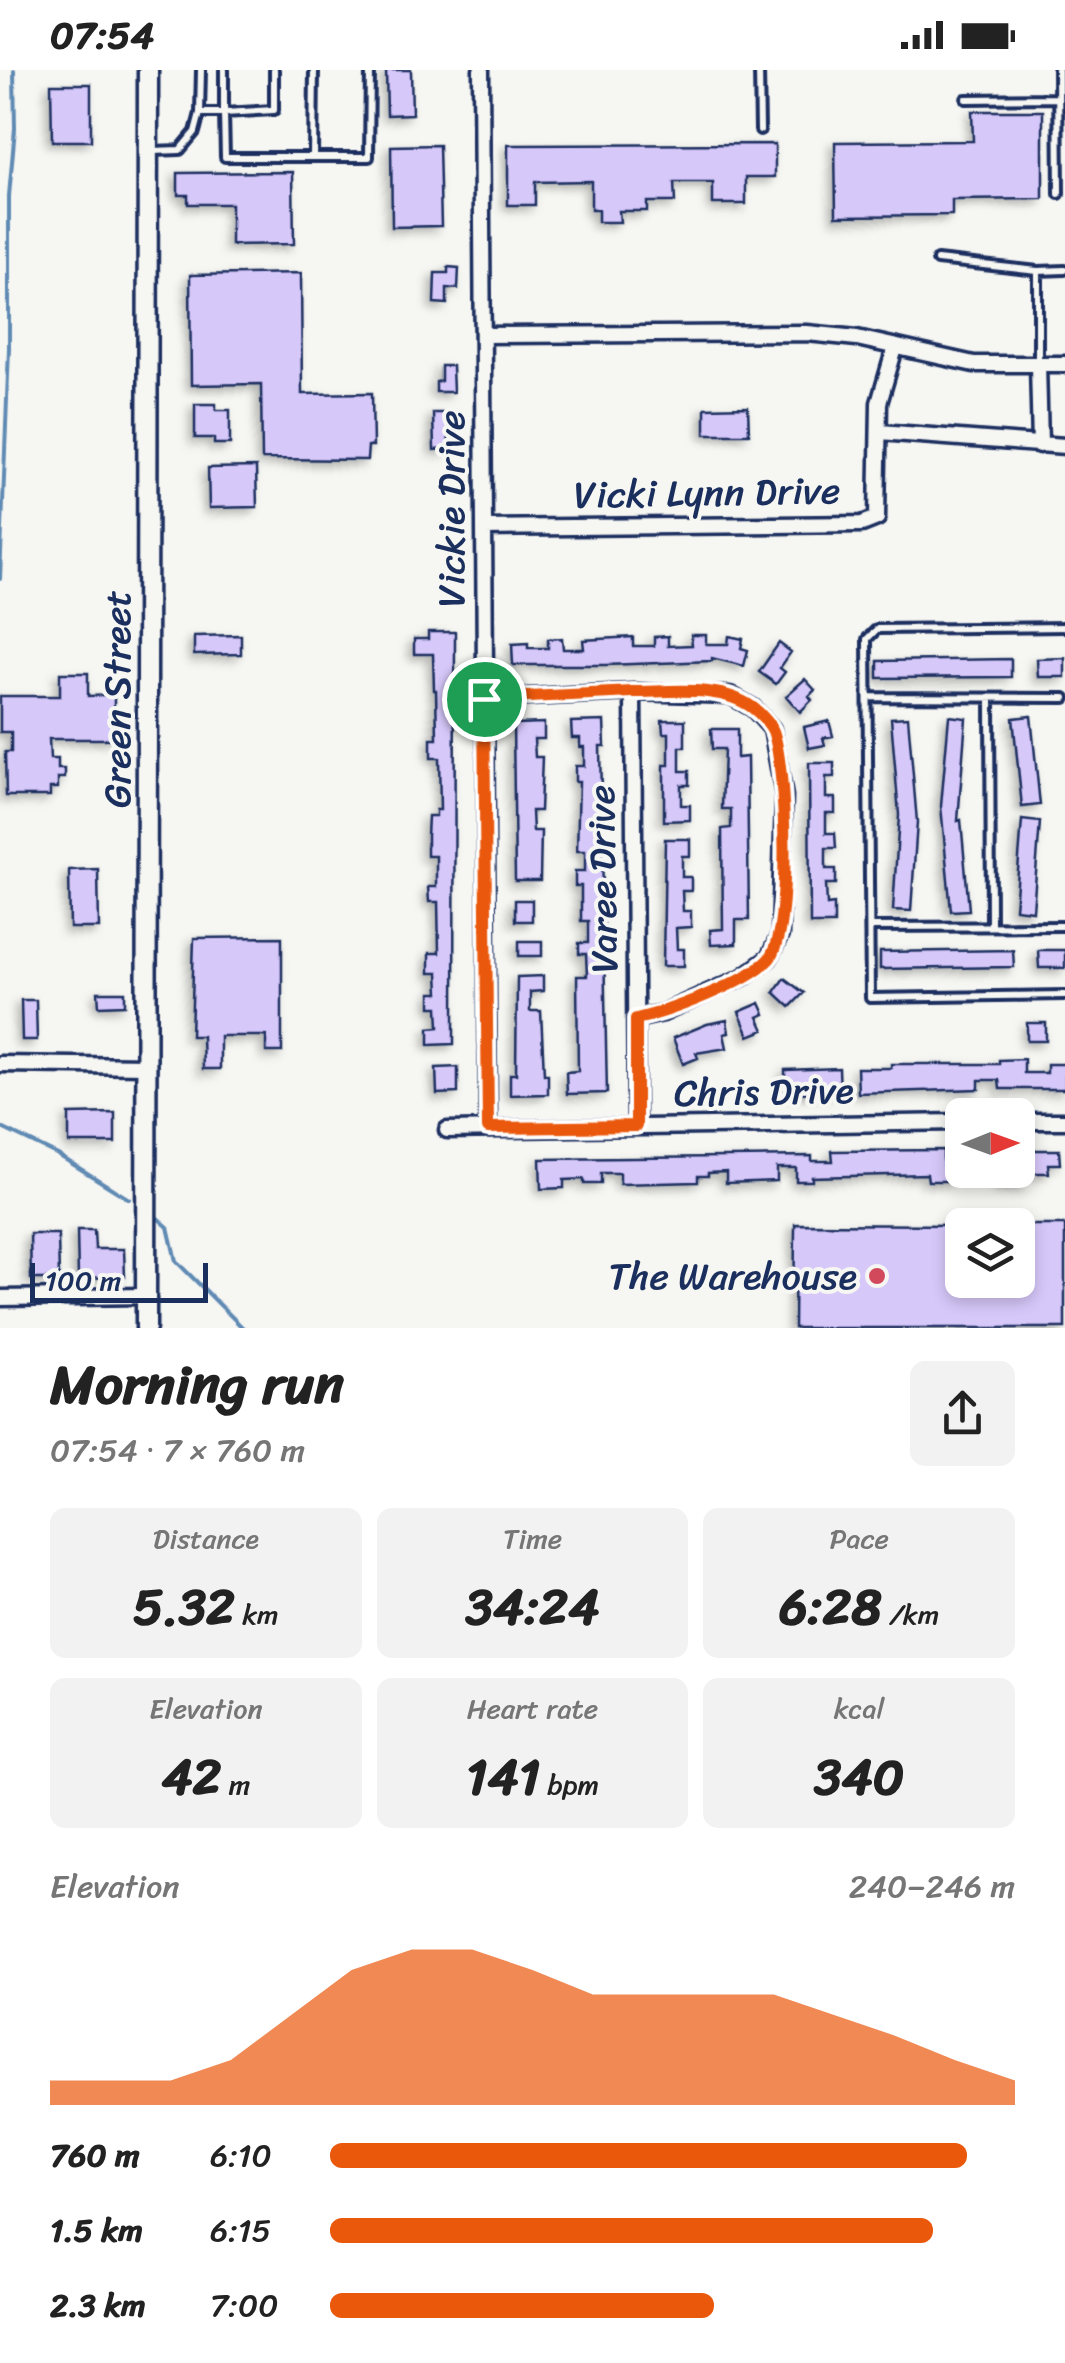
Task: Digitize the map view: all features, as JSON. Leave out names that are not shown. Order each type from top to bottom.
[{"type":"street","name":"Green Street","points":[[146,1328],[148,70]]},
{"type":"street","name":"Vickie Drive","points":[[481,70],[488,1128]]},
{"type":"street","points":[[483,336],[807,334],[857,338],[974,364],[1065,364]]},
{"type":"street","name":"Vicki Lynn Drive","points":[[484,528],[862,524],[877,518],[880,404],[895,348]]},
{"type":"street","points":[[1038,364],[1040,445]]},
{"type":"street","points":[[880,432],[1065,446]]},
{"type":"street","points":[[484,699],[633,692],[730,695],[753,708],[772,728],[784,796],[780,935],[769,958],[743,977],[663,1013],[636,1019]]},
{"type":"street","name":"Varee Drive","points":[[633,692],[636,1126]]},
{"type":"street","points":[[0,1064],[147,1066]]},
{"type":"street","points":[[1035,1122],[1065,1121]]},
{"type":"street","name":"Chris Drive","points":[[447,1130],[945,1122]]},
{"type":"street","points":[[0,1298],[146,1296]]},
{"type":"lane","points":[[200,113],[274,110],[274,70]]},
{"type":"lane","points":[[313,158],[314,70]]},
{"type":"lane","points":[[222,74],[224,157],[369,158],[370,70]]},
{"type":"lane","points":[[760,70],[760,130]]},
{"type":"lane","points":[[1058,70],[1058,194]]},
{"type":"lane","points":[[148,151],[180,150],[196,132],[202,74]]},
{"type":"lane","points":[[966,99],[1058,98]]},
{"type":"lane","points":[[937,260],[1038,271],[1065,270]]},
{"type":"lane","points":[[1038,271],[1038,364]]},
{"type":"lane","points":[[1065,627],[876,629],[867,639],[870,998],[1065,995]]},
{"type":"lane","points":[[868,697],[1065,698]]},
{"type":"lane","points":[[990,698],[992,926]]},
{"type":"lane","points":[[870,928],[1065,926]]},
{"type":"building","points":[[386,70],[411,70],[412,114],[387,115]]},
{"type":"building","points":[[51,84],[91,84],[91,141],[52,141]]},
{"type":"building","points":[[972,111],[1043,111],[1043,199],[952,200],[952,215],[836,216],[835,142],[973,141]]},
{"type":"building","points":[[775,144],[775,177],[746,177],[746,204],[713,204],[713,183],[674,183],[675,202],[647,202],[647,211],[619,211],[620,222],[598,222],[598,210],[591,210],[591,181],[535,182],[535,205],[508,205],[508,145]]},
{"type":"building","points":[[439,145],[441,226],[392,227],[391,146]]},
{"type":"building","points":[[293,172],[294,244],[231,245],[231,204],[188,204],[188,195],[178,195],[178,173]]},
{"type":"building","points":[[448,267],[459,268],[458,289],[447,288],[447,304],[434,303],[435,273],[448,273]]},
{"type":"building","points":[[301,273],[302,394],[372,393],[373,446],[368,446],[367,460],[262,459],[261,384],[191,385],[190,275]]},
{"type":"building","points":[[441,366],[452,366],[453,392],[436,392]]},
{"type":"building","points":[[195,404],[216,404],[216,410],[230,410],[230,444],[214,444],[214,438],[195,438]]},
{"type":"building","points":[[748,407],[749,434],[705,434],[705,408]]},
{"type":"building","points":[[433,413],[448,413],[449,449],[434,450]]},
{"type":"building","points":[[256,467],[257,507],[209,508],[208,468]]},
{"type":"building","points":[[428,632],[455,632],[454,1044],[429,1045],[429,1028],[439,1027],[438,1007],[431,1007],[431,993],[439,993],[438,973],[429,973],[429,953],[439,953],[438,902],[429,902],[428,887],[436,887],[436,856],[427,856],[427,836],[428,816],[436,816],[436,810],[440,810],[439,758],[431,758],[431,739],[437,739],[433,654],[414,654],[414,639],[428,639]]},
{"type":"building","points":[[241,635],[241,654],[194,655],[194,636]]},
{"type":"building","points":[[691,635],[706,635],[706,644],[728,644],[729,636],[743,639],[741,648],[748,650],[744,666],[712,658],[606,665],[513,665],[512,644],[548,648],[548,639],[562,638],[563,649],[584,649],[583,640],[633,637],[633,646],[654,646],[654,637],[668,636],[668,646],[692,645]]},
{"type":"building","points":[[779,643],[791,652],[780,668],[785,672],[776,684],[759,672]]},
{"type":"building","points":[[1065,658],[1065,677],[1038,677],[1037,659]]},
{"type":"building","points":[[1011,659],[1011,677],[878,678],[878,661]]},
{"type":"building","points":[[60,673],[88,673],[88,696],[114,695],[114,739],[49,739],[50,759],[58,759],[58,769],[65,769],[65,778],[58,778],[58,788],[50,788],[50,796],[6,796],[5,752],[11,752],[11,732],[0,732],[0,696],[60,696]]},
{"type":"building","points":[[805,679],[815,690],[809,696],[812,700],[800,712],[786,696]]},
{"type":"building","points":[[949,716],[966,718],[958,821],[961,820],[969,910],[951,911],[941,806]]},
{"type":"building","points":[[1031,716],[1040,805],[1022,807],[1013,718]]},
{"type":"building","points":[[908,717],[917,822],[911,911],[893,910],[899,815],[891,718]]},
{"type":"building","points":[[662,720],[685,720],[680,771],[689,771],[689,785],[681,785],[681,805],[690,805],[690,820],[664,821],[664,765],[669,765],[669,733],[663,733]]},
{"type":"building","points":[[604,721],[605,746],[600,746],[607,1093],[567,1094],[566,1072],[578,1071],[577,976],[587,976],[586,954],[579,954],[579,943],[588,943],[588,921],[581,921],[581,886],[575,886],[575,871],[585,871],[585,851],[577,851],[579,782],[575,782],[575,766],[584,766],[584,747],[580,747],[580,738],[572,738],[571,722]]},
{"type":"building","points":[[829,721],[833,736],[823,738],[825,745],[809,748],[804,727]]},
{"type":"building","points":[[544,723],[544,739],[534,739],[535,757],[542,757],[540,811],[532,811],[533,831],[541,831],[540,881],[515,881],[513,724]]},
{"type":"building","points":[[711,729],[737,729],[737,758],[747,757],[749,920],[736,920],[736,944],[711,945],[710,930],[723,929],[722,829],[731,828],[731,809],[722,809],[724,749],[712,749]]},
{"type":"building","points":[[809,763],[834,763],[834,777],[826,777],[826,798],[835,798],[835,813],[826,813],[826,833],[835,833],[836,848],[826,848],[826,869],[836,869],[836,884],[826,884],[827,905],[834,904],[834,924],[810,924]]},
{"type":"building","points":[[1022,820],[1040,822],[1033,911],[1015,909]]},
{"type":"building","points":[[665,839],[690,839],[690,856],[682,856],[682,877],[691,877],[691,891],[682,891],[683,911],[691,911],[691,927],[676,928],[677,949],[684,949],[684,966],[663,966]]},
{"type":"building","points":[[98,869],[99,928],[70,928],[69,870]]},
{"type":"building","points":[[515,900],[532,900],[532,921],[515,921]]},
{"type":"building","points":[[282,937],[282,1052],[266,1052],[266,1036],[220,1036],[220,1069],[203,1069],[202,1036],[191,1036],[194,938]]},
{"type":"building","points":[[519,941],[542,941],[542,956],[519,956]]},
{"type":"building","points":[[1013,950],[1014,967],[880,969],[880,952]]},
{"type":"building","points":[[1038,950],[1065,950],[1065,968],[1039,968]]},
{"type":"building","points":[[543,976],[543,991],[530,992],[530,1011],[541,1011],[548,1094],[510,1095],[510,1074],[516,1074],[517,977]]},
{"type":"building","points":[[784,978],[804,993],[790,1007],[774,992]]},
{"type":"building","points":[[98,992],[125,992],[125,1005],[99,1006]]},
{"type":"building","points":[[21,1000],[36,1000],[37,1040],[22,1040]]},
{"type":"building","points":[[760,1003],[765,1014],[758,1017],[764,1030],[749,1036],[739,1012]]},
{"type":"building","points":[[727,1020],[727,1048],[696,1053],[698,1058],[683,1064],[673,1038]]},
{"type":"building","points":[[1027,1023],[1046,1023],[1046,1041],[1027,1041]]},
{"type":"building","points":[[1024,1059],[1024,1073],[1047,1073],[1047,1064],[1065,1064],[1065,1089],[1000,1089],[999,1080],[979,1080],[979,1089],[858,1093],[857,1068],[891,1068],[891,1064],[999,1064],[999,1060]]},
{"type":"building","points":[[458,1067],[458,1093],[437,1094],[436,1068]]},
{"type":"building","points":[[839,1068],[840,1092],[785,1093],[785,1070]]},
{"type":"building","points":[[115,1113],[115,1143],[69,1143],[69,1114]]},
{"type":"building","points":[[943,1150],[945,1181],[928,1181],[927,1174],[812,1177],[812,1181],[796,1181],[796,1168],[777,1168],[777,1181],[726,1183],[726,1172],[698,1176],[698,1182],[620,1184],[620,1173],[601,1173],[601,1184],[584,1184],[584,1179],[564,1180],[564,1188],[541,1189],[540,1159],[812,1156],[812,1161],[833,1161],[832,1151]]},
{"type":"building","points":[[1035,1150],[1059,1150],[1060,1164],[1048,1164],[1049,1173],[1035,1173]]},
{"type":"building","points":[[795,1224],[945,1225],[945,1298],[1035,1298],[1035,1225],[1065,1225],[1065,1328],[794,1328]]},
{"type":"building","points":[[77,1230],[94,1230],[95,1249],[124,1249],[125,1277],[78,1278]]},
{"type":"building","points":[[30,1234],[58,1234],[59,1279],[31,1279]]},
{"type":"waterway","points":[[0,579],[14,70]]},
{"type":"waterway","points":[[0,1127],[58,1155],[129,1199]]},
{"type":"waterway","points":[[152,1213],[168,1227],[176,1261],[243,1328]]},
{"type":"place","name":"The Warehouse","points":[[877,1276]]},
{"type":"route","points":[[633,692],[730,695],[753,708],[772,728],[784,796],[780,935],[769,958],[743,977],[663,1013],[636,1019],[636,1126],[488,1128],[484,699],[633,692]]}]
